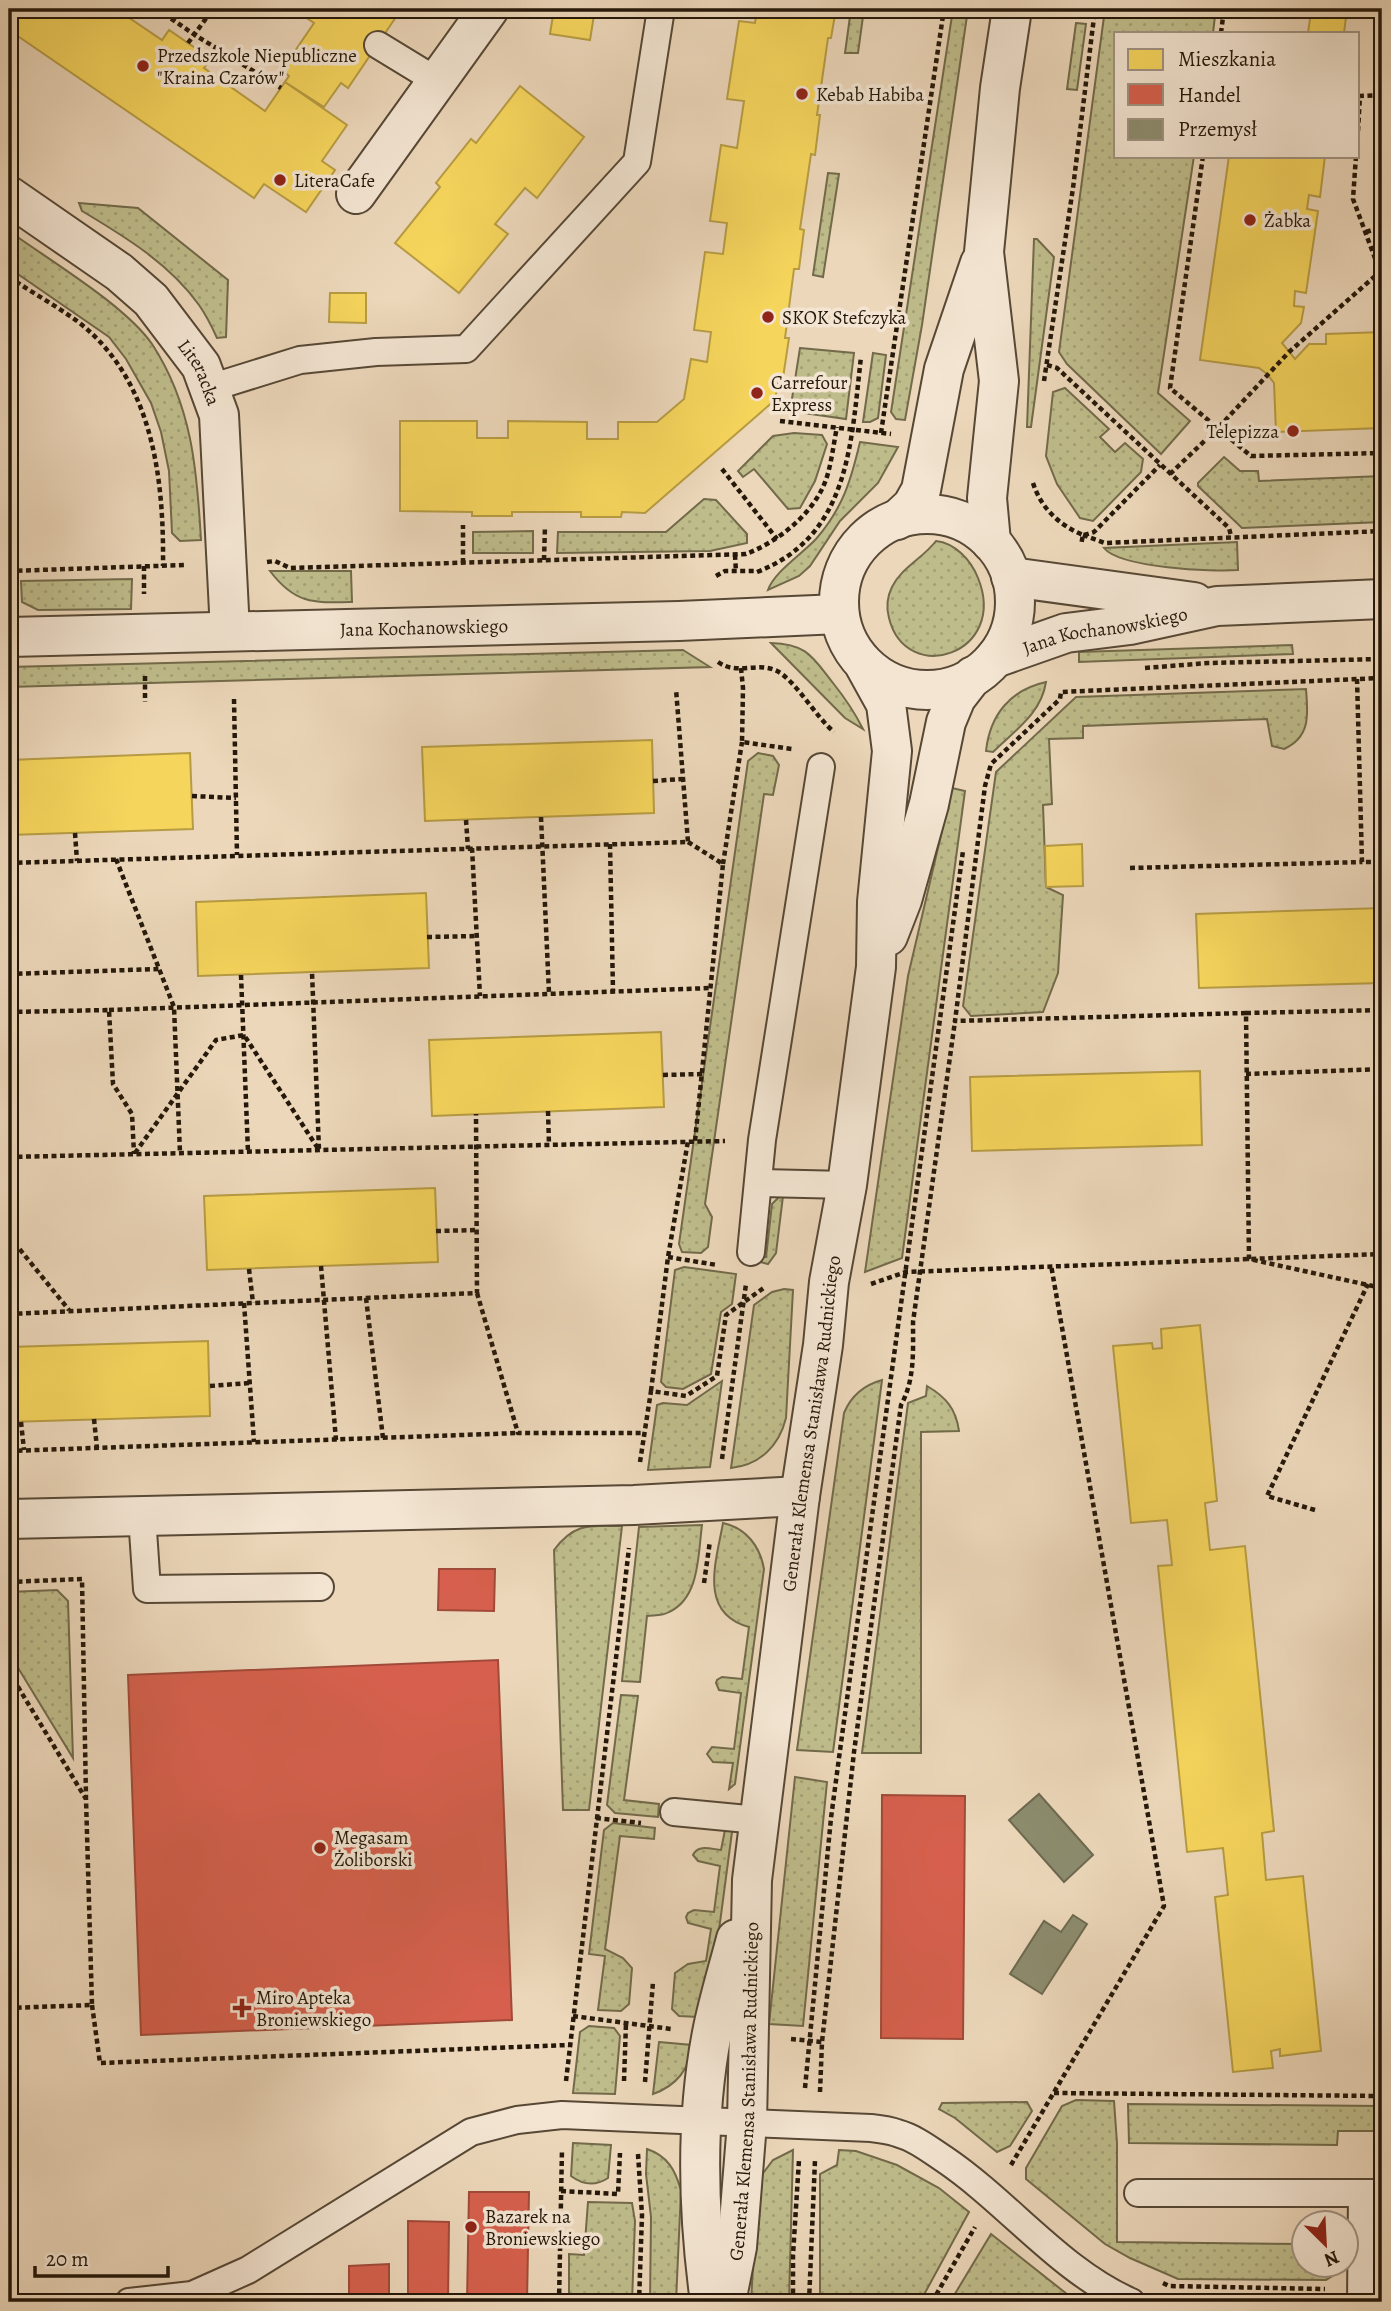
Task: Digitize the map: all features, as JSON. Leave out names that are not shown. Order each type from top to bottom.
[{"type":"street","points":[[356,194],[489,9]]},
{"type":"street","points":[[991,542],[987,498],[999,381],[984,251],[1000,88],[1012,9]]},
{"type":"street","name":"Literacka","points":[[9,196],[119,272],[151,300],[201,366],[219,415],[230,631]]},
{"type":"street","points":[[897,520],[912,506],[921,490],[944,369],[984,251]]},
{"type":"street","points":[[925,514],[953,518],[979,531],[991,542],[1006,564],[1011,577],[1015,605],[1009,633],[984,667],[947,688],[919,690],[890,683],[866,666],[848,642],[839,614],[840,584],[851,556],[870,534],[897,520],[925,514]]},
{"type":"street","name":"Jana Kochanowskiego","points":[[1011,577],[1217,606]]},
{"type":"street","name":"Jana Kochanowskiego","points":[[984,667],[1066,633],[1130,625],[1217,606],[1382,598]]},
{"type":"street","name":"Jana Kochanowskiego","points":[[9,636],[665,622],[839,614]]},
{"type":"street","name":"Generała Klemensa Stanisława Rudnickiego","points":[[726,2302],[737,2247],[747,2123],[751,1880],[800,1496],[823,1345],[829,1282],[847,1185],[876,967],[877,902],[892,751],[886,704],[866,666]]},
{"type":"street","name":"Generała Klemensa Stanisława Rudnickiego","points":[[876,967],[902,900],[929,804],[946,722],[956,698],[984,667]]},
{"type":"street","points":[[9,1520],[634,1505],[800,1496]]},
{"type":"street","name":"Generała Klemensa Stanisława Rudnickiego","points":[[710,2302],[703,2250],[701,2121],[712,2034],[751,1880]]},
{"type":"lane","points":[[210,388],[300,360],[376,352],[466,349],[637,162],[661,9]]},
{"type":"lane","points":[[378,45],[437,81]]},
{"type":"lane","points":[[751,1252],[762,1140],[821,767]]},
{"type":"lane","points":[[759,1183],[847,1185]]},
{"type":"lane","points":[[142,1516],[147,1589],[320,1587]]},
{"type":"lane","points":[[674,1812],[758,1820]]},
{"type":"lane","points":[[128,2302],[192,2295],[248,2270],[471,2132],[517,2120],[562,2115],[871,2128],[897,2132],[920,2142],[962,2171],[1105,2291],[1131,2302]]},
{"type":"lane","points":[[1138,2193],[1372,2193],[1361,2296]]},
{"type":"path","points":[[158,9],[281,88]]},
{"type":"path","points":[[188,43],[213,9]]},
{"type":"path","points":[[881,433],[944,9]]},
{"type":"path","points":[[1043,390],[1073,188],[1095,9]]},
{"type":"path","points":[[1221,32],[1224,9]]},
{"type":"path","points":[[1360,96],[1382,95]]},
{"type":"path","points":[[1203,158],[1170,388],[1251,456],[1382,453]]},
{"type":"path","points":[[1170,474],[1218,428],[1289,352],[1382,269],[1376,261],[1353,199],[1356,158]]},
{"type":"path","points":[[1366,232],[1382,227]]},
{"type":"path","points":[[9,277],[78,322],[115,358],[136,397],[152,439],[161,488],[163,566]]},
{"type":"path","points":[[727,668],[758,667],[757,571],[776,564],[812,533],[828,514],[839,491],[852,429],[861,357]]},
{"type":"path","points":[[1046,365],[1057,368],[1229,528],[1231,536]]},
{"type":"path","points":[[780,421],[931,439]]},
{"type":"path","points":[[9,571],[275,561],[290,568],[746,554],[777,539],[812,504],[824,485],[836,427]]},
{"type":"path","points":[[1160,465],[1094,532],[1083,535],[1105,543],[1382,531]]},
{"type":"path","points":[[722,469],[777,539]]},
{"type":"path","points":[[463,525],[463,563]]},
{"type":"path","points":[[544,561],[545,526]]},
{"type":"path","points":[[1143,668],[1208,663],[1382,659]]},
{"type":"path","points":[[809,2302],[809,2126],[820,2091],[822,2042],[854,1752],[901,1405],[908,1392],[913,1322],[985,786],[991,764],[1060,699],[1061,692],[1382,678]]},
{"type":"path","points":[[1357,679],[1362,862]]},
{"type":"path","points":[[676,689],[688,842]]},
{"type":"path","points":[[234,699],[237,855]]},
{"type":"path","points":[[695,1141],[723,864],[742,742]]},
{"type":"path","points":[[653,781],[683,779]]},
{"type":"path","points":[[192,796],[236,797]]},
{"type":"path","points":[[541,817],[549,993]]},
{"type":"path","points":[[466,820],[480,996]]},
{"type":"path","points":[[75,833],[77,861]]},
{"type":"path","points":[[9,863],[688,842],[723,864]]},
{"type":"path","points":[[610,844],[613,991]]},
{"type":"path","points":[[793,2302],[793,2255],[809,2126],[831,1818],[963,849]]},
{"type":"path","points":[[116,859],[174,1007],[180,1153]]},
{"type":"path","points":[[1129,868],[1382,862]]},
{"type":"path","points":[[428,936],[477,936]]},
{"type":"path","points":[[9,974],[159,969]]},
{"type":"path","points":[[312,972],[319,1150]]},
{"type":"path","points":[[240,975],[248,1152]]},
{"type":"path","points":[[9,1012],[711,988]]},
{"type":"path","points":[[109,1010],[113,1084],[132,1114],[134,1154]]},
{"type":"path","points":[[955,1021],[1382,1010]]},
{"type":"path","points":[[1247,1013],[1249,1259]]},
{"type":"path","points":[[244,1035],[319,1150]]},
{"type":"path","points":[[134,1154],[216,1040],[244,1035]]},
{"type":"path","points":[[1246,1074],[1382,1069]]},
{"type":"path","points":[[663,1075],[702,1074]]},
{"type":"path","points":[[548,1111],[549,1145]]},
{"type":"path","points":[[476,1114],[477,1293],[518,1433]]},
{"type":"path","points":[[9,1157],[762,1140]]},
{"type":"path","points":[[651,1391],[668,1257],[688,1141]]},
{"type":"path","points":[[436,1231],[477,1230]]},
{"type":"path","points":[[9,1236],[70,1311]]},
{"type":"path","points":[[704,1583],[751,1252]]},
{"type":"path","points":[[906,1272],[1382,1254]]},
{"type":"path","points":[[1249,1259],[1382,1288]]},
{"type":"path","points":[[932,2302],[1164,1906],[1051,1265]]},
{"type":"path","points":[[321,1266],[336,1440]]},
{"type":"path","points":[[249,1269],[253,1303]]},
{"type":"path","points":[[1315,1510],[1267,1496],[1368,1284]]},
{"type":"path","points":[[9,1314],[477,1293]]},
{"type":"path","points":[[366,1298],[383,1438]]},
{"type":"path","points":[[244,1303],[254,1442]]},
{"type":"path","points":[[210,1386],[250,1383]]},
{"type":"path","points":[[94,1419],[97,1448]]},
{"type":"path","points":[[21,1422],[24,1450]]},
{"type":"path","points":[[9,1451],[518,1433],[643,1433]]},
{"type":"path","points":[[9,1582],[82,1579],[92,2005],[100,2063],[569,2045]]},
{"type":"path","points":[[9,1672],[86,1799]]},
{"type":"path","points":[[596,1818],[647,1823]]},
{"type":"path","points":[[9,2008],[92,2005]]},
{"type":"path","points":[[820,2091],[832,2092]]},
{"type":"path","points":[[1054,2093],[1382,2096]]},
{"type":"path","points":[[1157,2280],[1169,2286],[1361,2296]]},
{"type":"shaded area","points":[[851,9],[864,9],[858,53],[845,53]]},
{"type":"shaded area","points":[[953,9],[968,9],[922,325],[905,420],[896,419],[891,412]]},
{"type":"shaded area","points":[[1105,9],[1210,9],[1215,16],[1213,32],[1114,32],[1114,158],[1194,158],[1158,393],[1190,421],[1161,454],[1067,364],[1059,352]]},
{"type":"shaded area","points":[[1076,23],[1086,24],[1077,90],[1067,89]]},
{"type":"shaded area","points":[[828,173],[839,174],[823,277],[813,275]]},
{"type":"shaded area","points":[[79,203],[138,208],[228,280],[226,337],[217,338],[199,305],[160,264],[130,241],[82,211]]},
{"type":"shaded area","points":[[9,231],[124,314],[152,344],[176,391],[184,414],[194,463],[201,540],[180,541],[172,533],[169,471],[161,432],[151,403],[126,359],[109,337],[9,268]]},
{"type":"shaded area","points":[[1034,239],[1054,257],[1031,427],[1027,427]]},
{"type":"shaded area","points":[[800,348],[854,353],[846,419],[797,412],[791,405]]},
{"type":"shaded area","points":[[873,353],[886,355],[878,418],[863,422]]},
{"type":"shaded area","points":[[1065,388],[1109,429],[1100,437],[1115,452],[1125,443],[1143,459],[1141,472],[1093,521],[1080,518],[1057,484],[1046,456],[1053,392]]},
{"type":"shaded area","points":[[794,433],[822,435],[827,444],[815,481],[800,508],[788,509],[754,469],[743,477],[738,471],[773,436]]},
{"type":"shaded area","points":[[860,442],[898,447],[878,483],[840,521],[810,566],[799,576],[768,590],[776,577],[816,539],[833,516],[849,481]]},
{"type":"shaded area","points":[[1224,457],[1240,471],[1258,471],[1259,481],[1382,476],[1382,522],[1242,528],[1198,486]]},
{"type":"shaded area","points":[[704,499],[716,500],[747,534],[747,543],[710,551],[557,553],[558,532],[666,532]]},
{"type":"shaded area","points":[[533,531],[533,553],[473,553],[473,532]]},
{"type":"shaded area","points":[[936,541],[950,545],[967,559],[978,578],[984,604],[980,626],[968,642],[951,652],[933,656],[914,652],[899,639],[889,618],[887,606],[896,580]]},
{"type":"shaded area","points":[[1237,542],[1238,570],[1189,569],[1147,564],[1113,555],[1104,548]]},
{"type":"shaded area","points":[[270,571],[351,571],[352,602],[316,601],[297,596]]},
{"type":"shaded area","points":[[132,579],[131,609],[38,610],[22,602],[21,581]]},
{"type":"shaded area","points":[[771,643],[793,646],[808,654],[853,710],[863,729],[845,718]]},
{"type":"shaded area","points":[[1292,645],[1293,654],[1079,662],[1079,652]]},
{"type":"shaded area","points":[[683,650],[710,667],[9,687],[9,667]]},
{"type":"shaded area","points":[[1046,682],[1039,703],[1026,721],[993,752],[986,751],[992,726],[1004,706],[1022,691]]},
{"type":"shaded area","points":[[1306,689],[1306,724],[1299,738],[1284,749],[1272,746],[1267,719],[1083,726],[1083,738],[1049,739],[1052,804],[1043,805],[1046,887],[1063,895],[1058,973],[1043,1012],[971,1016],[963,1006],[996,772],[1076,697]]},
{"type":"shaded area","points":[[758,753],[773,756],[779,765],[773,795],[764,794],[705,1204],[712,1217],[708,1247],[701,1253],[682,1252],[679,1244],[748,761]]},
{"type":"shaded area","points":[[952,788],[965,791],[902,1258],[865,1272],[908,976]]},
{"type":"shaded area","points":[[783,1196],[776,1253],[768,1264],[760,1262],[760,1257],[766,1257],[772,1204]]},
{"type":"shaded area","points":[[684,1267],[736,1274],[732,1304],[721,1312],[711,1374],[683,1389],[666,1387],[661,1382],[675,1270]]},
{"type":"shaded area","points":[[793,1290],[786,1418],[779,1437],[767,1452],[751,1463],[731,1468],[754,1305],[772,1292]]},
{"type":"shaded area","points":[[882,1380],[833,1752],[797,1750],[844,1413],[859,1392]]},
{"type":"shaded area","points":[[722,1381],[710,1467],[648,1470],[657,1405],[687,1405]]},
{"type":"shaded area","points":[[927,1386],[949,1404],[959,1431],[921,1432],[921,1753],[862,1753],[908,1403],[926,1396]]},
{"type":"shaded area","points":[[723,1523],[739,1529],[751,1539],[764,1569],[735,1784],[729,1789],[733,1763],[713,1762],[707,1754],[712,1747],[734,1749],[741,1693],[719,1690],[716,1683],[722,1677],[742,1679],[749,1627],[733,1620],[722,1610],[717,1598],[715,1569]]},
{"type":"shaded area","points":[[702,1525],[696,1574],[687,1597],[667,1613],[647,1616],[640,1682],[622,1681],[639,1527]]},
{"type":"shaded area","points":[[592,1526],[622,1526],[589,1810],[563,1810],[554,1550],[576,1530]]},
{"type":"shaded area","points":[[57,1590],[68,1601],[73,1758],[9,1653],[9,1592]]},
{"type":"shaded area","points":[[621,1695],[638,1696],[624,1800],[659,1804],[658,1817],[615,1813],[607,1805]]},
{"type":"shaded area","points":[[795,1777],[827,1782],[803,2026],[769,2024]]},
{"type":"shaded area","points":[[613,1823],[655,1828],[654,1839],[620,1836],[605,1949],[623,1958],[632,1968],[629,2004],[621,2011],[598,2010],[605,1956],[589,1954],[604,1830]]},
{"type":"shaded area","points":[[726,1825],[732,1832],[719,1930],[698,2017],[679,2016],[672,2009],[675,1973],[688,1964],[706,1961],[711,1929],[688,1923],[686,1917],[694,1910],[714,1912],[720,1866],[698,1861],[693,1855],[701,1848],[721,1850]]},
{"type":"shaded area","points":[[589,2026],[614,2028],[620,2036],[615,2094],[573,2093],[580,2032]]},
{"type":"shaded area","points":[[659,2042],[692,2045],[691,2054],[680,2076],[669,2086],[653,2094]]},
{"type":"shaded area","points":[[1076,2100],[1114,2101],[1117,2143],[1117,2242],[1290,2244],[1290,2280],[1178,2279],[1105,2244],[1026,2179],[1026,2168],[1062,2106]]},
{"type":"shaded area","points":[[1027,2102],[1032,2111],[1010,2146],[997,2152],[955,2118],[939,2109],[942,2103]]},
{"type":"shaded area","points":[[1128,2104],[1382,2106],[1382,2131],[1338,2131],[1337,2145],[1129,2143]]},
{"type":"shaded area","points":[[573,2143],[611,2145],[608,2178],[590,2183],[571,2176]]},
{"type":"shaded area","points":[[647,2149],[670,2165],[681,2190],[676,2302],[650,2302],[651,2217],[646,2174]]},
{"type":"shaded area","points":[[793,2150],[789,2302],[751,2302],[758,2180],[773,2160]]},
{"type":"shaded area","points":[[839,2150],[856,2151],[897,2165],[939,2188],[969,2212],[920,2302],[820,2302],[820,2174],[837,2165]]},
{"type":"shaded area","points":[[588,2202],[632,2203],[635,2221],[632,2302],[569,2302],[569,2254],[584,2255]]},
{"type":"shaded area","points":[[991,2234],[1077,2302],[950,2302]]},
{"type":"building: Mieszkania","points":[[9,9],[120,9],[119,11],[162,40],[169,30],[211,59],[204,68],[265,111],[285,82],[347,125],[322,161],[335,170],[306,212],[264,184],[254,198],[9,30]]},
{"type":"building: Mieszkania","points":[[293,9],[379,9],[391,17],[396,17],[348,88],[341,83],[324,107],[285,82],[289,76],[282,70],[314,23]]},
{"type":"building: Mieszkania","points":[[554,9],[595,9],[590,40],[550,34]]},
{"type":"building: Mieszkania","points":[[757,9],[836,9],[831,38],[828,38],[817,115],[820,115],[815,155],[811,154],[800,229],[804,230],[799,269],[794,269],[783,378],[779,378],[775,400],[645,513],[622,512],[621,517],[581,517],[581,512],[512,512],[512,516],[472,516],[472,512],[400,511],[400,421],[477,421],[477,438],[508,438],[508,421],[587,422],[587,439],[618,439],[618,422],[657,422],[684,399],[691,359],[707,362],[711,332],[694,330],[705,252],[723,254],[727,223],[710,221],[721,145],[737,148],[744,101],[727,99],[739,21],[755,23]]},
{"type":"building: Mieszkania","points":[[1311,12],[1346,17],[1344,32],[1308,32]]},
{"type":"building: Mieszkania","points":[[520,86],[584,137],[537,198],[525,188],[495,224],[508,234],[459,293],[395,243],[440,187],[436,183],[471,139],[476,143]]},
{"type":"building: Mieszkania","points":[[1229,158],[1325,158],[1320,197],[1309,195],[1307,209],[1318,211],[1306,293],[1295,291],[1294,306],[1304,307],[1301,323],[1282,343],[1295,359],[1309,344],[1326,344],[1326,334],[1382,332],[1382,428],[1276,432],[1274,383],[1267,374],[1259,368],[1200,360]]},
{"type":"building: Mieszkania","points":[[330,293],[366,293],[366,323],[329,322]]},
{"type":"building: Mieszkania","points":[[652,740],[654,813],[425,821],[422,747]]},
{"type":"building: Mieszkania","points":[[190,753],[193,829],[9,835],[9,760]]},
{"type":"building: Mieszkania","points":[[1082,844],[1083,886],[1046,887],[1045,846]]},
{"type":"building: Mieszkania","points":[[426,893],[429,968],[198,976],[196,902]]},
{"type":"building: Mieszkania","points":[[1382,908],[1382,983],[1199,988],[1196,914]]},
{"type":"building: Mieszkania","points":[[661,1032],[664,1107],[432,1116],[429,1040]]},
{"type":"building: Mieszkania","points":[[1200,1071],[1202,1145],[972,1151],[970,1077]]},
{"type":"building: Mieszkania","points":[[435,1188],[438,1262],[207,1270],[204,1196]]},
{"type":"building: Mieszkania","points":[[1200,1325],[1217,1501],[1205,1503],[1210,1550],[1245,1546],[1274,1831],[1262,1833],[1266,1880],[1303,1876],[1321,2051],[1280,2056],[1280,2049],[1271,2051],[1273,2068],[1233,2072],[1215,1897],[1228,1895],[1223,1848],[1187,1852],[1158,1566],[1172,1565],[1167,1520],[1131,1523],[1113,1346],[1152,1343],[1153,1349],[1162,1348],[1161,1329]]},
{"type":"building: Mieszkania","points":[[208,1341],[210,1416],[9,1422],[9,1347]]},
{"type":"building: Handel","points":[[439,1569],[495,1569],[494,1611],[438,1610]]},
{"type":"building: Handel","name":"Megasam Żoliborski","points":[[498,1660],[512,2020],[141,2035],[128,1675]]},
{"type":"building: Handel","points":[[882,1795],[965,1796],[963,2039],[881,2038]]},
{"type":"building: Handel","points":[[469,2192],[529,2192],[527,2302],[467,2302]]},
{"type":"building: Handel","points":[[408,2221],[449,2222],[448,2302],[408,2302]]},
{"type":"building: Handel","points":[[389,2264],[389,2302],[349,2302],[349,2266]]},
{"type":"building: Przemysł","points":[[1039,1794],[1093,1855],[1064,1882],[1009,1820]]},
{"type":"building: Przemysł","points":[[1073,1915],[1087,1924],[1042,1994],[1010,1974],[1044,1921],[1061,1932]]},
{"type":"place","name":"Przedszkole Niepubliczne \"Kraina Czarów\"","points":[[143,66]]},
{"type":"place","name":"Kebab Habiba","points":[[802,94]]},
{"type":"place","name":"LiteraCafe","points":[[280,180]]},
{"type":"place","name":"Żabka","points":[[1250,220]]},
{"type":"place","name":"SKOK Stefczyka","points":[[768,317]]},
{"type":"place","name":"Carrefour Express","points":[[757,393]]},
{"type":"place","name":"Telepizza","points":[[1293,431]]},
{"type":"place","name":"Megasam Żoliborski","points":[[320,1848]]},
{"type":"place","name":"Miro Apteka Broniewskiego","points":[[242,2008]]},
{"type":"place","name":"Bazarek na Broniewskiego","points":[[471,2227]]}]
